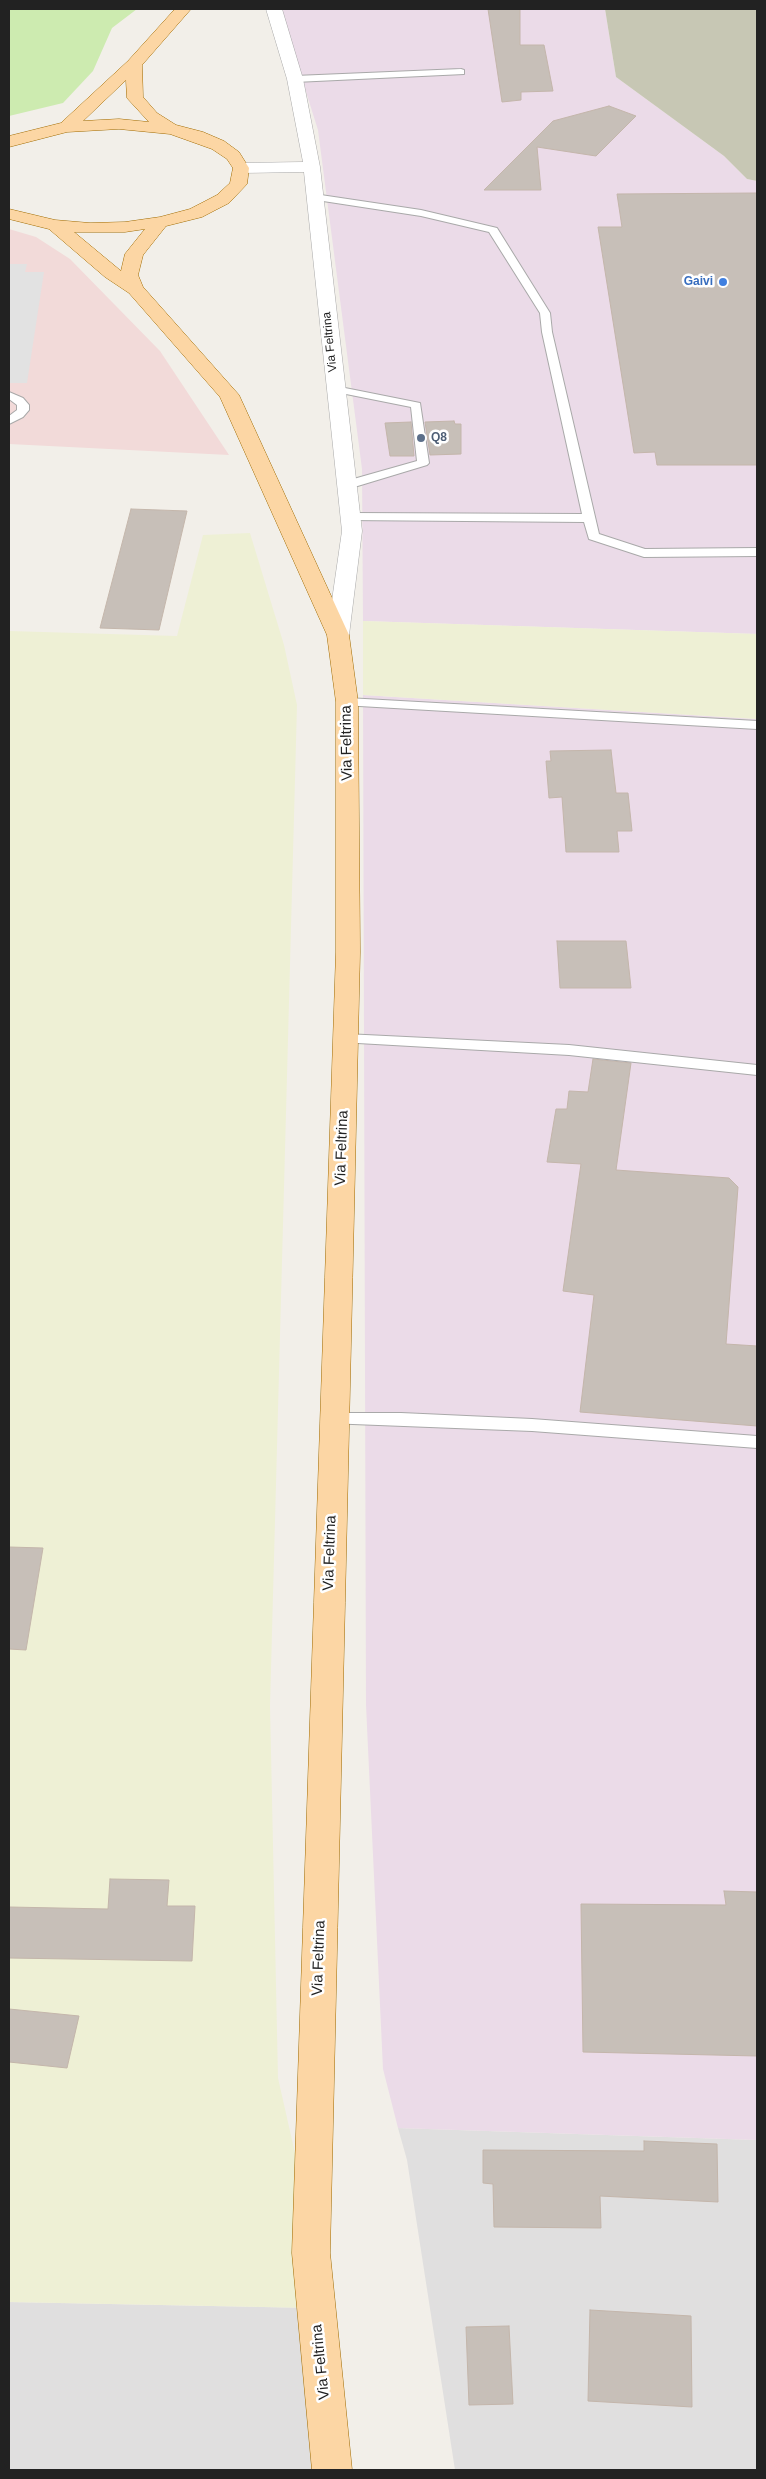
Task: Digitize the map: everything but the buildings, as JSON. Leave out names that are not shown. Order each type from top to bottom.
[{"type":"main road","points":[[66,127],[134,64],[183,9]]},
{"type":"main road","points":[[134,64],[135,98],[152,116],[170,129]]},
{"type":"main road","points":[[12,140],[66,127],[119,124],[170,129],[197,136],[218,145],[233,156],[241,168]]},
{"type":"main road","name":"Via Feltrina","points":[[9,214],[55,225],[126,227],[160,222],[196,212],[223,199],[238,184],[241,168]]},
{"type":"main road","points":[[135,289],[129,275],[134,254],[160,222]]},
{"type":"main road","name":"Via Feltrina","points":[[55,225],[111,273],[135,289],[229,395],[338,635],[347,702],[348,952],[333,1419],[311,2254],[332,2470]]},
{"type":"street","name":"Via Feltrina","points":[[274,9],[295,78],[312,167],[352,531],[338,635]]},
{"type":"street","points":[[241,168],[312,167]]},
{"type":"lane","points":[[295,78],[461,72]]},
{"type":"lane","points":[[314,197],[421,214],[492,230],[545,313],[547,332],[593,536],[644,553],[757,552]]},
{"type":"lane","points":[[335,389],[416,406],[423,464],[346,485]]},
{"type":"lane","points":[[9,395],[19,400],[23,405],[23,410],[9,421]]},
{"type":"lane","points":[[350,517],[589,518]]},
{"type":"lane","points":[[347,702],[757,725]]},
{"type":"lane","points":[[345,1039],[569,1050],[757,1070]]},
{"type":"lane","points":[[333,1419],[436,1420],[594,1429],[757,1442]]},
{"type":"shaded area","points":[[280,9],[605,9],[616,77],[724,156],[747,179],[757,181],[757,634],[363,621],[362,469],[318,130]]},
{"type":"shaded area","points":[[605,9],[757,9],[757,181],[747,179],[724,156],[616,77]]},
{"type":"shaded area","points":[[9,229],[36,237],[70,259],[160,351],[229,455],[9,444]]},
{"type":"shaded area","points":[[9,264],[27,264],[25,272],[44,272],[27,383],[9,383]]},
{"type":"shaded area","points":[[250,533],[284,645],[297,705],[270,1706],[278,2078],[299,2171],[314,2308],[9,2302],[9,631],[177,636],[203,535]]},
{"type":"shaded area","points":[[363,621],[757,634],[757,719],[363,695]]},
{"type":"shaded area","points":[[363,695],[757,719],[757,2140],[398,2128],[383,2069],[366,1705]]},
{"type":"shaded area","points":[[398,2128],[757,2140],[757,2470],[455,2470],[407,2160]]},
{"type":"shaded area","points":[[9,2302],[314,2308],[335,2470],[9,2470]]},
{"type":"green space","points":[[9,9],[137,9],[112,28],[93,71],[63,103],[9,116]]},
{"type":"place","name":"Gaivi","points":[[723,282]]},
{"type":"place","name":"Q8","points":[[421,438]]}]
